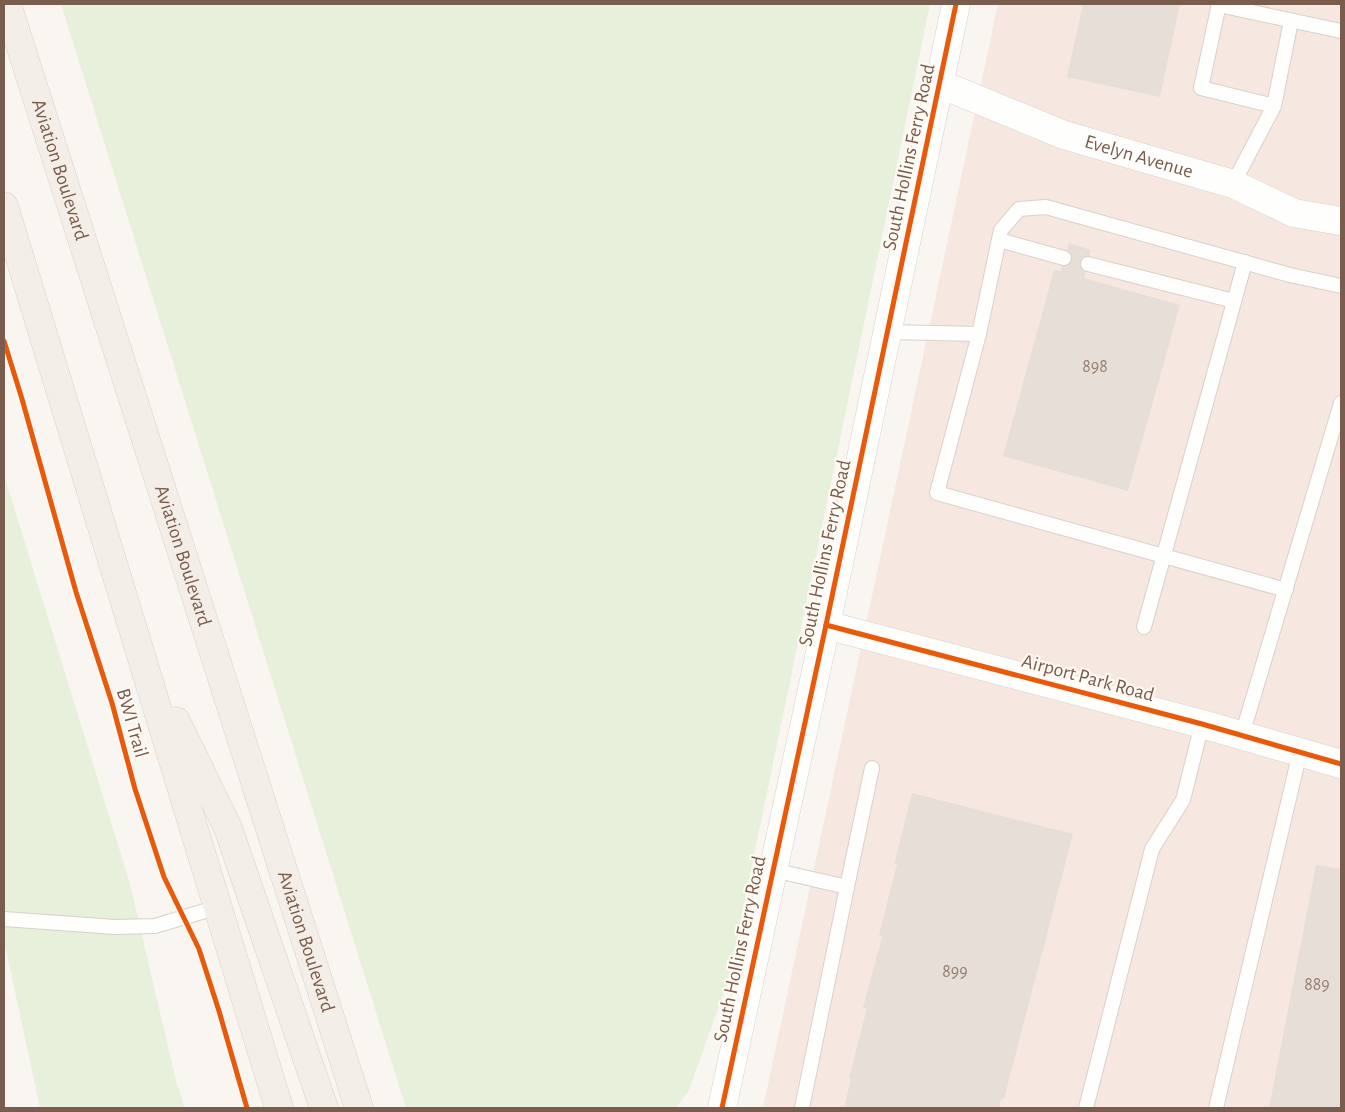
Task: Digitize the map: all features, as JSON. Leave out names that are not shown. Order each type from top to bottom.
[{"type":"main road","name":"Aviation Boulevard","points":[[7,4],[359,1108]]},
{"type":"main road","points":[[4,206],[280,1108]]},
{"type":"main road","points":[[136,639],[228,828],[324,1108]]},
{"type":"street","name":"South Hollins Ferry Road","points":[[722,1108],[956,4]]},
{"type":"street","name":"Evelyn Avenue","points":[[940,84],[1064,135],[1233,184],[1294,213],[1340,221]]},
{"type":"street","name":"Airport Park Road","points":[[826,624],[1202,724],[1341,764]]},
{"type":"lane","points":[[1274,106],[1201,88],[1219,5],[1341,31]]},
{"type":"lane","points":[[1233,184],[1274,106],[1291,21]]},
{"type":"lane","points":[[1286,590],[937,493],[979,334],[1001,230],[1019,209],[1046,207],[1290,275],[1341,286]]},
{"type":"lane","points":[[999,240],[1064,258]]},
{"type":"lane","points":[[1144,628],[1245,262]]},
{"type":"lane","points":[[1088,264],[1234,301]]},
{"type":"lane","points":[[888,332],[979,334]]},
{"type":"lane","points":[[1242,735],[1341,402]]},
{"type":"lane","points":[[1086,1108],[1152,849],[1183,800],[1202,724]]},
{"type":"lane","points":[[1216,1108],[1300,752]]},
{"type":"lane","points":[[802,1108],[872,768]]},
{"type":"lane","points":[[773,870],[847,887]]},
{"type":"lane","points":[[4,919],[115,927],[155,926],[218,906]]},
{"type":"shaded area","points":[[998,4],[1341,4],[1341,1108],[763,1108]]},
{"type":"green space","points":[[61,4],[930,4],[728,981],[689,1090],[676,1108],[406,1108]]},
{"type":"green space","points":[[4,475],[130,884],[176,1081],[185,1108],[40,1108],[4,940]]},
{"type":"building","points":[[1083,4],[1180,4],[1160,97],[1067,77]]},
{"type":"building","points":[[1069,243],[1091,250],[1084,278],[1180,305],[1128,491],[1003,456],[1054,270],[1061,271]]},
{"type":"building","points":[[912,793],[1073,834],[1004,1099],[1001,1099],[999,1108],[844,1108],[851,1079],[849,1078],[867,1008],[863,1008],[882,937],[879,935],[897,864],[894,864]]},
{"type":"building","points":[[1316,865],[1341,869],[1341,1108],[1269,1108]]},
{"type":"cycle path","points":[[722,1108],[826,625],[956,4]]},
{"type":"cycle path","name":"BWI Trail","points":[[4,341],[76,592],[112,703],[135,789],[164,877],[199,949],[247,1108]]},
{"type":"cycle path","points":[[826,625],[1202,724],[1341,764]]}]
